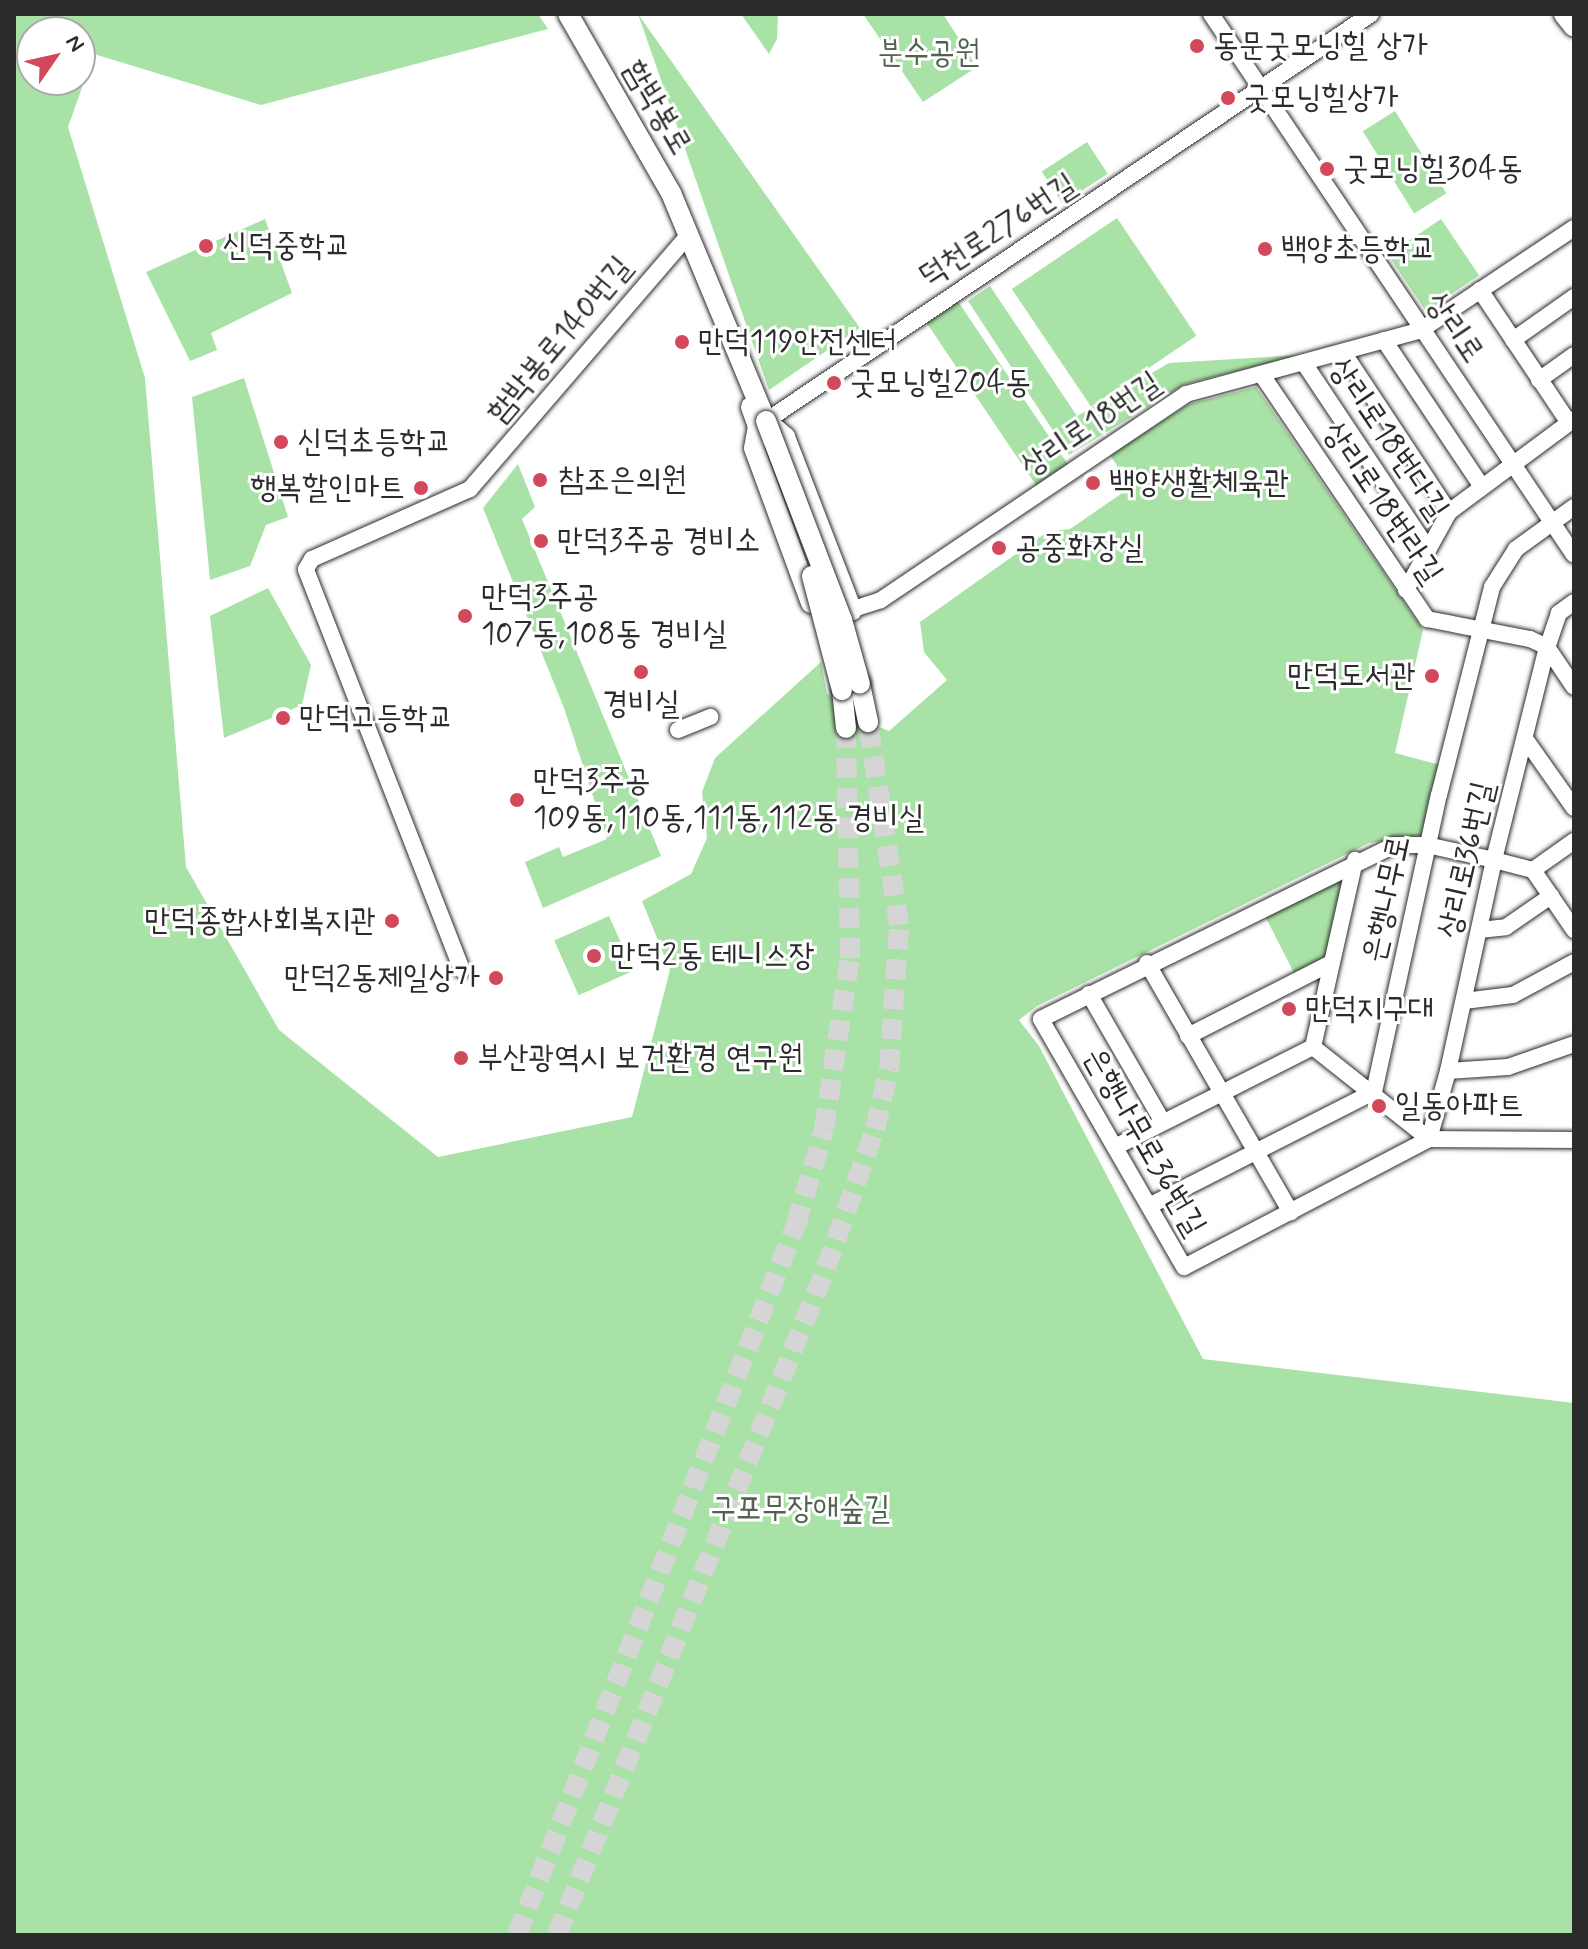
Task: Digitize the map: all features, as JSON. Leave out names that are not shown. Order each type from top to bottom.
[{"type":"main road","name":"함박봉로","points":[[568,14],[663,179],[689,234],[838,609],[851,687]]},
{"type":"main road","points":[[1564,14],[1574,27]]},
{"type":"main road","points":[[816,617],[754,448],[762,423],[785,437],[852,611]]},
{"type":"main road","points":[[851,687],[868,722]]},
{"type":"main road","points":[[846,728],[851,687]]},
{"type":"street","points":[[1211,14],[1262,91]]},
{"type":"street","name":"덕천로276번길","points":[[762,423],[937,313],[1371,14]]},
{"type":"street","name":"상리로","points":[[1262,91],[1574,555]]},
{"type":"street","name":"상리로18번길","points":[[816,617],[852,611],[902,587],[1186,394],[1421,330],[1574,228]]},
{"type":"street","name":"함박봉로140번길","points":[[462,970],[306,569],[312,559],[470,489],[689,234]]},
{"type":"street","points":[[1406,590],[1426,546],[1449,512],[1480,484],[1571,421],[1539,380],[1480,290]]},
{"type":"street","points":[[1513,340],[1574,297]]},
{"type":"street","points":[[1384,340],[1480,484]]},
{"type":"street","points":[[1343,352],[1449,512]]},
{"type":"street","points":[[1539,380],[1574,355]]},
{"type":"street","name":"상리로18번다길","points":[[1304,363],[1426,546]]},
{"type":"street","name":"상리로18번라길","points":[[1262,375],[1427,619],[1479,626],[1547,647]]},
{"type":"street","name":"은행나무로","points":[[1374,1092],[1427,845],[1479,626],[1504,563],[1574,507]]},
{"type":"street","name":"상리로36번길","points":[[1429,1139],[1448,1071],[1494,860],[1547,647],[1559,613],[1574,602]]},
{"type":"street","points":[[1547,647],[1574,687]]},
{"type":"street","points":[[678,730],[711,717]]},
{"type":"street","points":[[1526,740],[1574,808]]},
{"type":"street","points":[[1574,841],[1533,870],[1574,930]]},
{"type":"street","name":"은행나무로36번길","points":[[1429,1139],[1184,1267],[1041,1019],[1355,860],[1394,845],[1427,845],[1533,870]]},
{"type":"street","points":[[1313,1047],[1355,860]]},
{"type":"street","points":[[1479,930],[1506,927],[1551,896]]},
{"type":"street","points":[[1464,1001],[1513,995],[1574,962]]},
{"type":"street","points":[[1147,963],[1291,1212]]},
{"type":"street","points":[[1188,1036],[1331,963]]},
{"type":"street","name":"은행나무로36번길","points":[[1089,994],[1163,1122]]},
{"type":"street","points":[[1313,1047],[1374,1092],[1429,1139],[1574,1140]]},
{"type":"street","points":[[1115,1147],[1313,1047]]},
{"type":"street","points":[[1448,1071],[1508,1067],[1572,1050]]},
{"type":"street","points":[[1149,1206],[1374,1092]]},
{"type":"green space","name":"구포무장애숲길","points":[[14,14],[538,14],[548,29],[261,105],[96,55],[96,16],[16,16],[16,96],[79,96],[68,127],[145,378],[186,867],[279,1030],[438,1157],[632,1117],[670,970],[642,901],[691,874],[707,838],[702,792],[715,758],[821,662],[827,693],[843,712],[889,731],[947,680],[924,652],[920,622],[1047,532],[1070,529],[1131,487],[1110,455],[1189,404],[1256,387],[1423,630],[1395,753],[1440,765],[1423,835],[1369,843],[1037,1006],[1019,1020],[1039,1046],[1203,1359],[1574,1403],[1574,1935],[14,1935]]},
{"type":"green space","points":[[638,14],[860,328],[769,390],[699,189]]},
{"type":"green space","points":[[741,14],[778,14],[777,39],[769,54]]},
{"type":"green space","name":"분수공원","points":[[863,14],[943,14],[977,67],[923,102]]},
{"type":"green space","points":[[1395,111],[1446,193],[1414,213],[1363,131]]},
{"type":"green space","points":[[1087,142],[1108,174],[1062,203],[1042,171]]},
{"type":"green space","points":[[1117,218],[1196,336],[1091,407],[1012,289]]},
{"type":"green space","points":[[265,219],[292,293],[211,333],[217,350],[190,361],[146,272]]},
{"type":"green space","points":[[1441,219],[1479,275],[1426,311],[1388,255]]},
{"type":"green space","points":[[990,286],[1077,416],[1169,363],[1300,355],[1185,384],[1069,455],[968,301]]},
{"type":"green space","points":[[957,300],[1072,471],[1041,492],[925,321]]},
{"type":"green space","points":[[244,378],[288,517],[266,525],[250,566],[210,580],[192,397]]},
{"type":"green space","points":[[518,464],[535,507],[522,519],[661,856],[543,908],[525,862],[559,847],[563,857],[607,839],[564,708],[483,508]]},
{"type":"green space","points":[[268,588],[311,665],[302,705],[224,738],[210,616]]},
{"type":"green space","points":[[1344,871],[1329,957],[1295,975],[1262,910]]},
{"type":"green space","name":"만덕2동 테니스장","points":[[609,916],[633,971],[579,995],[554,940]]},
{"type":"tunnel","points":[[557,1935],[826,1268],[875,1129],[889,1069],[899,925],[868,722]]},
{"type":"tunnel","points":[[517,1935],[796,1225],[824,1129],[850,958],[846,728]]},
{"type":"place","name":"동문굿모닝힐 상가","points":[[1197,46]]},
{"type":"place","name":"굿모닝힐상가","points":[[1228,98]]},
{"type":"place","name":"굿모닝힐304동","points":[[1327,169]]},
{"type":"place","name":"신덕중학교","points":[[206,246]]},
{"type":"place","name":"백양초등학교","points":[[1265,249]]},
{"type":"place","name":"만덕119안전센터","points":[[682,342]]},
{"type":"place","name":"굿모닝힐204동","points":[[834,383]]},
{"type":"place","name":"신덕초등학교","points":[[281,442]]},
{"type":"place","name":"참조은의원","points":[[540,480]]},
{"type":"place","name":"백양생활체육관","points":[[1093,483]]},
{"type":"place","name":"행복할인마트","points":[[421,488]]},
{"type":"place","name":"만덕3주공 경비소","points":[[541,541]]},
{"type":"place","name":"공중화장실","points":[[999,548]]},
{"type":"place","name":"만덕3주공 107동,108동 경비실","points":[[465,616]]},
{"type":"place","name":"경비실","points":[[641,672]]},
{"type":"place","name":"만덕도서관","points":[[1432,676]]},
{"type":"place","name":"만덕고등학교","points":[[283,718]]},
{"type":"place","name":"만덕3주공 109동,110동,111동,112동 경비실","points":[[517,800]]},
{"type":"place","name":"만덕종합사회복지관","points":[[392,921]]},
{"type":"place","name":"만덕2동 테니스장","points":[[594,956]]},
{"type":"place","name":"만덕2동제일상가","points":[[496,978]]},
{"type":"place","name":"만덕지구대","points":[[1289,1009]]},
{"type":"place","name":"부산광역시 보건환경 연구원","points":[[461,1058]]},
{"type":"place","name":"일동아파트","points":[[1379,1106]]}]
